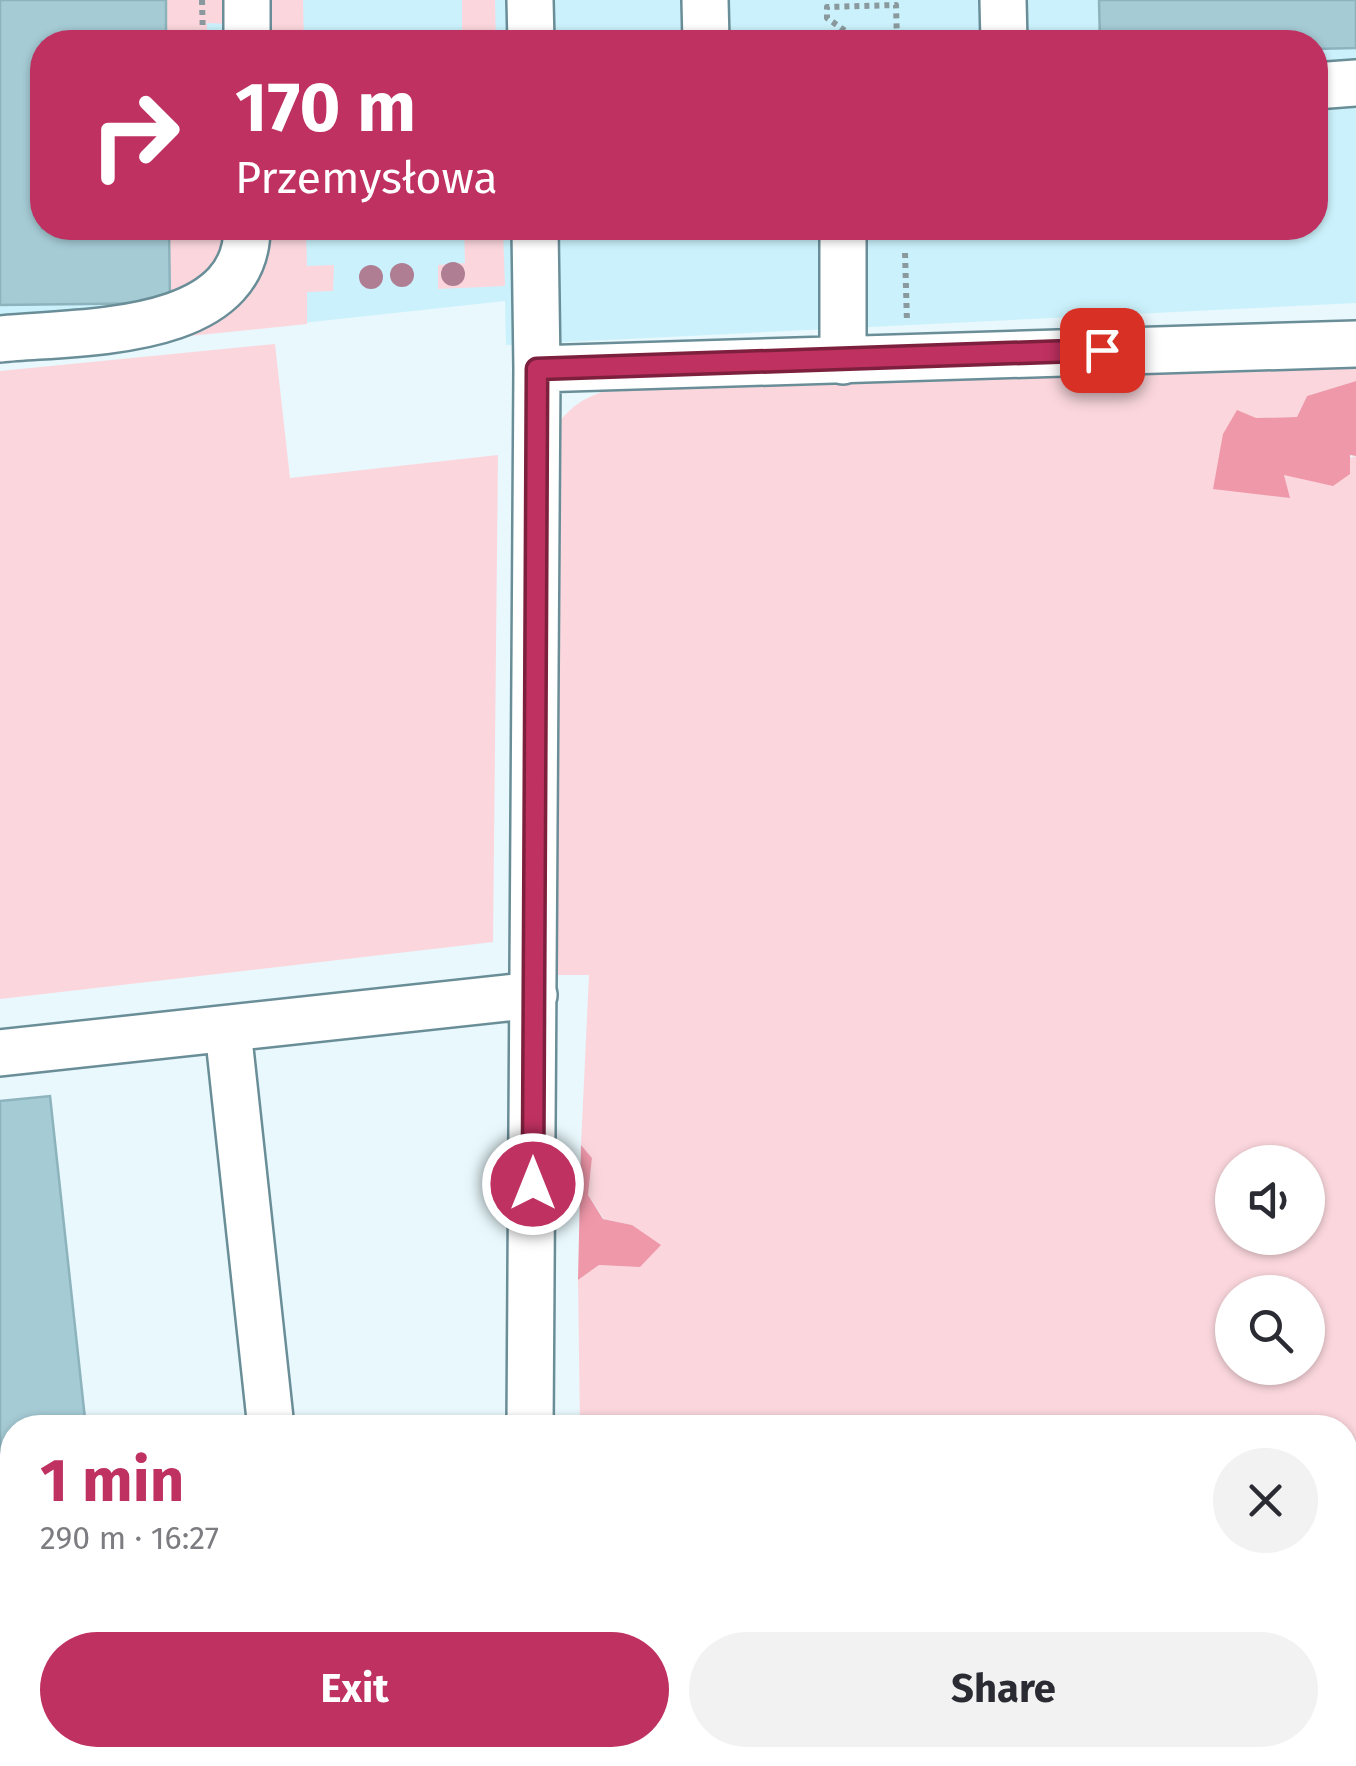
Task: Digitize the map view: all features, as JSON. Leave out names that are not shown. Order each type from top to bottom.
[{"type":"street","points":[[247,0],[247,30]]},
{"type":"street","points":[[530,0],[531,30]]},
{"type":"street","points":[[705,0],[706,30]]},
{"type":"street","points":[[1003,0],[1004,30]]},
{"type":"street","points":[[1328,85],[1356,84]]},
{"type":"street","points":[[0,339],[180,317],[213,297],[236,270],[244,240]]},
{"type":"street","points":[[530,1415],[537,369],[534,240]]},
{"type":"street","points":[[842,240],[843,361]]},
{"type":"street","points":[[537,369],[1356,344]]},
{"type":"street","points":[[0,1053],[534,995]]},
{"type":"street","points":[[228,1030],[270,1415]]},
{"type":"path","points":[[202,0],[203,30]]},
{"type":"path","points":[[844,30],[827,18],[827,7],[896,5],[897,30]]},
{"type":"path","points":[[905,253],[907,334]]},
{"type":"shaded area","points":[[0,0],[1356,0],[1356,303],[506,345],[505,301],[0,356]]},
{"type":"shaded area","points":[[166,0],[230,0],[230,24],[207,23],[207,30],[166,30]]},
{"type":"shaded area","points":[[261,0],[303,0],[304,30],[261,30]]},
{"type":"shaded area","points":[[462,0],[495,0],[496,30],[462,30]]},
{"type":"shaded area","points":[[169,240],[230,240],[224,267],[170,303]]},
{"type":"shaded area","points":[[252,240],[306,240],[307,266],[334,265],[333,291],[307,292],[307,324],[160,339]]},
{"type":"shaded area","points":[[464,240],[503,240],[505,286],[438,289],[438,265],[465,263]]},
{"type":"shaded area","points":[[275,344],[290,478],[498,455],[493,942],[0,999],[0,371]]},
{"type":"shaded area","points":[[1356,358],[1356,381],[1307,396],[1297,417],[1255,418],[1213,488],[1289,498],[1284,475],[1356,456],[1356,1415],[580,1415],[578,1280],[599,1265],[640,1266],[632,1225],[604,1219],[588,1195],[592,1158],[581,1145],[589,975],[552,975],[557,425],[581,402],[609,390],[673,381]]},
{"type":"shaded area","points":[[1356,381],[1356,456],[1350,455],[1350,474],[1333,486],[1284,475],[1290,498],[1213,489],[1223,434],[1237,410],[1256,418],[1297,417],[1307,396]]},
{"type":"shaded area","points":[[581,1145],[592,1158],[588,1195],[603,1219],[632,1225],[661,1245],[640,1267],[599,1265],[578,1280]]},
{"type":"building","points":[[0,0],[166,0],[166,30],[30,30],[30,240],[169,240],[170,303],[0,305]]},
{"type":"building","points":[[1099,0],[1356,0],[1356,48],[1328,49],[1328,30],[1100,30]]},
{"type":"building","points":[[50,1096],[85,1415],[0,1415],[0,1101]]},
{"type":"route","points":[[533,1184],[537,369],[1102,350]]}]
